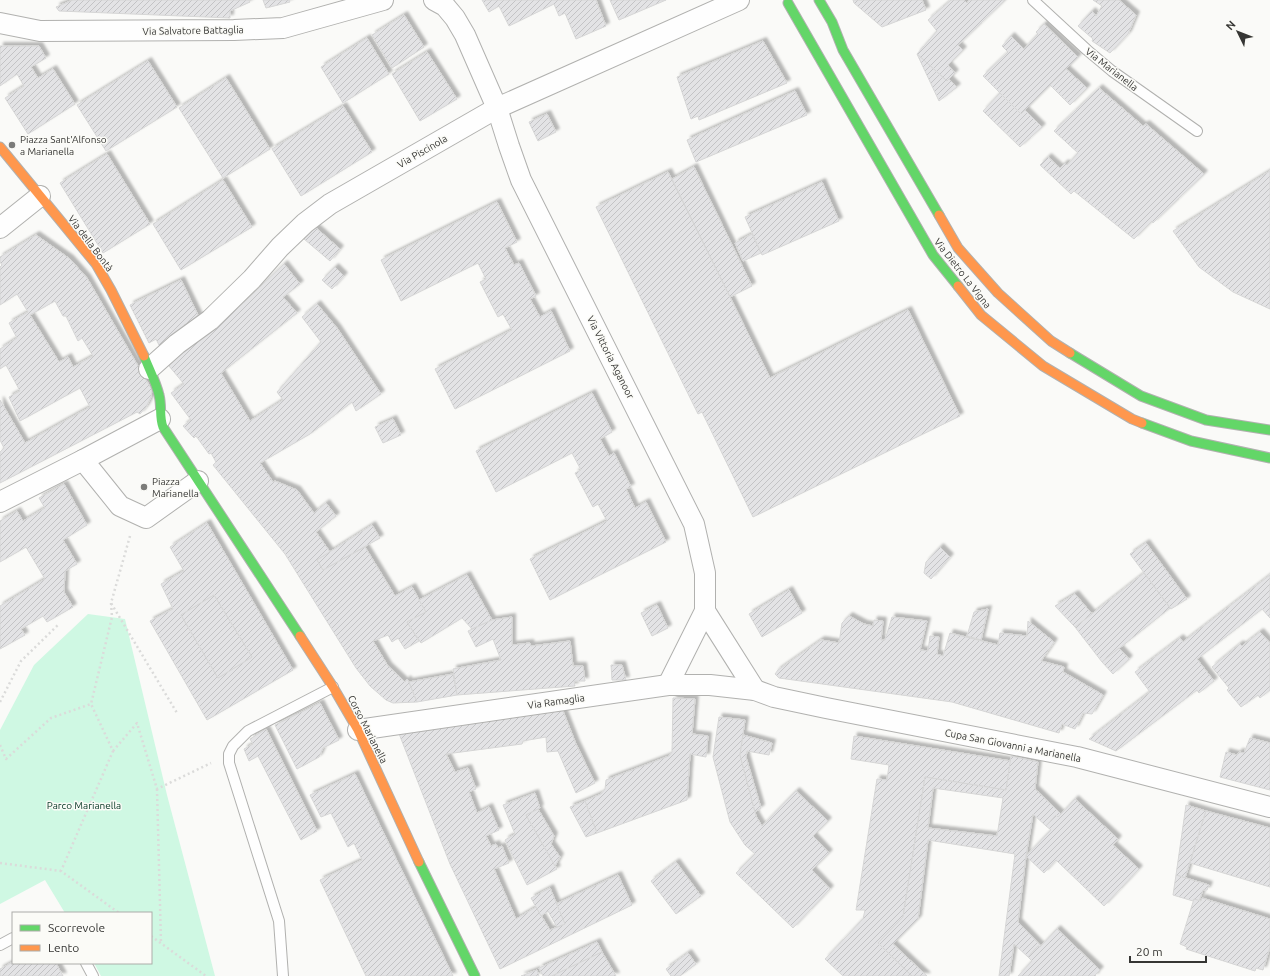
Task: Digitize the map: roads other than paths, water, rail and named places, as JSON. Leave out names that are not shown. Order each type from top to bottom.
[{"type":"street","name":"Via Salvatore Battaglia","points":[[0,23],[40,31],[226,30],[283,28],[383,0]]},
{"type":"street","name":"Via Piscinola","points":[[149,369],[177,344],[210,320],[252,279],[280,247],[304,223],[330,204],[497,108],[739,0]]},
{"type":"street","name":"Via Dietro La Vigna","points":[[820,0],[832,22],[843,50],[958,248],[998,293],[1051,341],[1141,396],[1206,420],[1270,430]]},
{"type":"street","points":[[785,1],[796,4],[800,3]]},
{"type":"street","name":"Via Dietro La Vigna","points":[[785,1],[933,256],[981,315],[1043,366],[1132,419],[1191,441],[1270,458]]},
{"type":"street","points":[[445,2],[465,35],[497,108]]},
{"type":"street","name":"Via Vittoria Aganoor","points":[[497,108],[521,180],[694,524],[705,573],[705,611],[668,685]]},
{"type":"street","name":"Via della Bontà","points":[[0,147],[96,264],[112,290],[149,369],[159,395],[161,414]]},
{"type":"street","points":[[0,228],[40,196]]},
{"type":"street","points":[[0,502],[83,460],[161,414],[163,427],[198,481],[146,518],[120,506],[83,460]]},
{"type":"street","name":"Corso Marianella","points":[[198,481],[333,687],[358,730],[430,886],[475,976]]},
{"type":"street","points":[[705,611],[755,690]]},
{"type":"street","name":"Via Ramaglia","points":[[358,730],[668,685],[710,685],[755,690]]},
{"type":"street","name":"Cupa San Giovanni a Marianella","points":[[755,690],[826,708],[1077,757],[1270,807]]},
{"type":"lane","name":"Via Marianella","points":[[1033,0],[1086,50],[1112,71],[1197,131]]},
{"type":"lane","points":[[283,976],[279,922],[229,763],[229,754],[237,742],[248,731],[333,687]]},
{"type":"lane","points":[[0,945],[12,939]]},
{"type":"lane","points":[[87,964],[93,976]]},
{"type":"place","name":"Piazza Sant'Alfonso a Marianella","points":[[12,145]]},
{"type":"place","name":"Piazza Marianella","points":[[144,487]]},
{"type":"park label","name":"Parco Marianella","points":[[84,805]]}]
